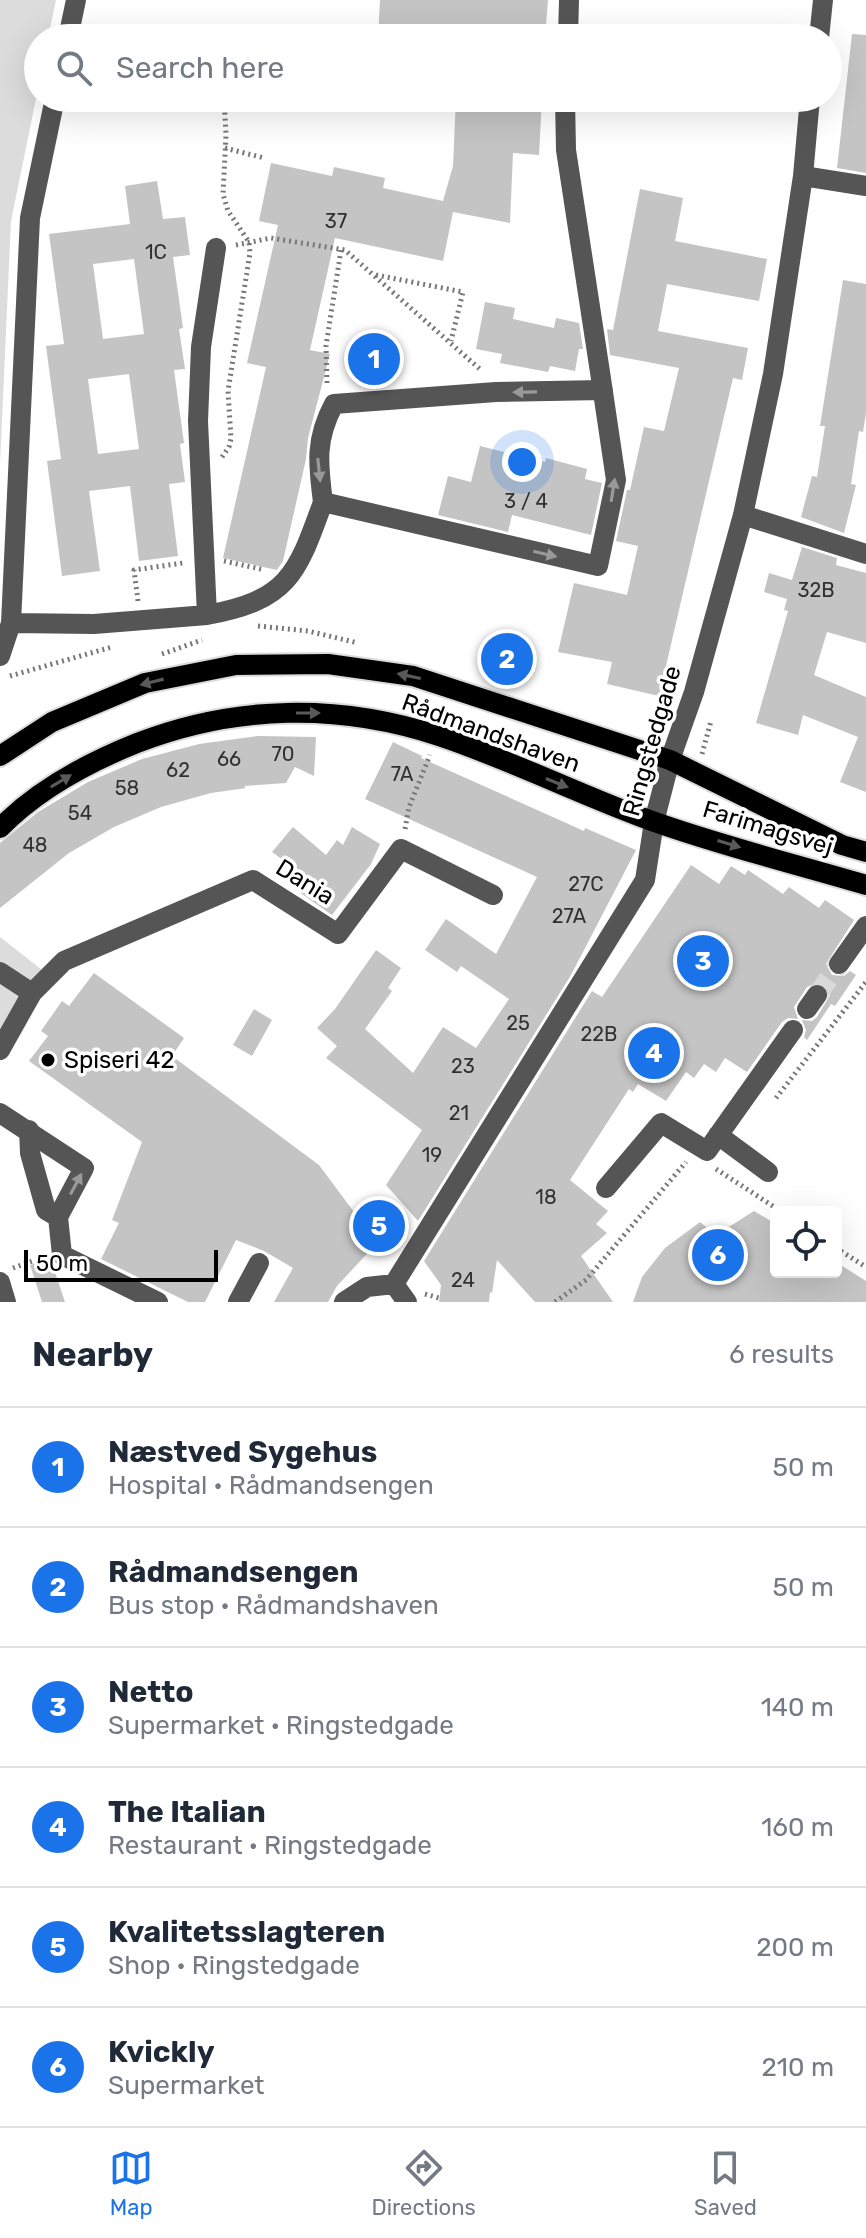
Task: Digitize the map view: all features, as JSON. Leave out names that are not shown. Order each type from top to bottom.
[{"type":"main road","name":"Rådmandshaven","points":[[0,756],[52,722],[145,683],[236,665],[328,664],[413,676],[670,760]]},
{"type":"main road","name":"Rådmandshaven","points":[[0,828],[25,803],[99,758],[177,727],[258,713],[326,713],[384,722],[438,736],[654,822]]},
{"type":"main road","name":"Farimagsvej","points":[[670,760],[842,845],[866,851]]},
{"type":"main road","name":"Farimagsvej","points":[[654,822],[866,885]]},
{"type":"street","points":[[71,24],[76,0]]},
{"type":"street","points":[[568,24],[569,0]]},
{"type":"street","points":[[809,0],[810,24]]},
{"type":"street","points":[[820,24],[823,0]]},
{"type":"street","points":[[0,656],[11,623],[30,218],[52,112]]},
{"type":"street","points":[[323,502],[598,566],[616,480],[566,150],[565,112]]},
{"type":"street","name":"Ringstedgade","points":[[394,1284],[645,880],[654,822],[670,760],[694,692],[743,515],[773,374],[803,176],[809,112]]},
{"type":"street","points":[[803,176],[866,186]]},
{"type":"street","points":[[207,615],[198,421],[201,347],[216,248]]},
{"type":"street","points":[[11,623],[94,624],[207,615],[235,610],[273,593],[291,576],[308,544],[323,502],[317,459],[324,422],[334,404],[496,392],[603,390]]},
{"type":"street","points":[[743,515],[866,554]]},
{"type":"street","points":[[401,849],[493,895]]},
{"type":"street","name":"Dania","points":[[1,1044],[32,993],[64,961],[253,880],[338,934],[401,849]]},
{"type":"street","points":[[839,964],[866,926]]},
{"type":"street","points":[[0,972],[32,993]]},
{"type":"street","points":[[606,1188],[661,1123],[707,1151],[793,1030]]},
{"type":"street","points":[[0,1113],[84,1168],[58,1217],[62,1255],[158,1302]]},
{"type":"street","points":[[29,1130],[30,1153],[46,1210],[58,1217]]},
{"type":"street","points":[[718,1135],[768,1172]]},
{"type":"street","points":[[238,1302],[259,1263]]},
{"type":"street","points":[[0,1282],[6,1302]]},
{"type":"street","points":[[344,1302],[367,1287],[394,1284],[407,1302]]},
{"type":"path","points":[[221,458],[231,439],[228,391],[250,253],[249,242],[228,211],[223,194],[224,112]]},
{"type":"path","points":[[225,148],[264,158]]},
{"type":"path","points":[[216,248],[271,238],[341,250],[478,365],[496,392]]},
{"type":"path","points":[[334,404],[325,378],[326,346],[341,250]]},
{"type":"path","points":[[373,274],[463,292],[451,341]]},
{"type":"path","points":[[141,621],[134,570],[216,559],[291,576]]},
{"type":"path","points":[[0,679],[114,646]]},
{"type":"path","points":[[401,849],[409,807],[438,736]]},
{"type":"path","points":[[773,1101],[866,982]]},
{"type":"path","points":[[719,1171],[736,1148]]},
{"type":"path","points":[[555,1302],[586,1280],[693,1154]]},
{"type":"path","points":[[706,1162],[773,1206]]},
{"type":"path","points":[[842,1252],[866,1267]]},
{"type":"path","points":[[0,1273],[51,1255],[62,1255]]},
{"type":"shaded area","points":[[0,0],[56,0],[51,24],[24,24],[24,112],[33,112],[11,221],[0,464]]},
{"type":"shaded area","points":[[0,937],[46,973],[0,1053]]},
{"type":"building","points":[[380,0],[548,0],[546,24],[379,24]]},
{"type":"building","points":[[852,34],[866,35],[866,173],[837,168]]},
{"type":"building","points":[[455,112],[541,112],[539,155],[513,153],[510,223],[453,212],[443,261],[335,238],[310,350],[330,354],[308,438],[283,561],[277,570],[223,558],[266,367],[247,363],[278,225],[259,221],[271,163],[332,176],[334,167],[385,178],[383,188],[443,201],[453,166]]},
{"type":"building","points":[[157,181],[163,219],[185,217],[190,255],[173,257],[185,369],[174,370],[184,443],[180,444],[185,482],[169,484],[178,556],[139,561],[130,486],[89,491],[100,571],[62,576],[47,461],[61,459],[46,346],[64,344],[49,234],[130,224],[125,186]],"holes":[[[134,259],[144,334],[103,339],[93,264]],[[129,374],[139,449],[98,454],[88,379]]]},
{"type":"building","points":[[640,189],[683,198],[675,241],[767,259],[759,301],[667,284],[658,331],[748,348],[742,380],[733,378],[659,696],[607,684],[612,662],[558,652],[574,583],[627,595],[638,546],[616,541],[627,490],[630,490],[644,427],[664,431],[679,368],[610,355],[607,329],[613,330]]},
{"type":"building","points":[[843,280],[866,284],[866,413],[863,432],[859,431],[851,484],[856,485],[844,533],[801,517],[812,476],[817,477],[825,426],[820,426]]},
{"type":"building","points":[[485,302],[515,308],[513,319],[554,328],[556,318],[579,323],[583,349],[579,349],[575,371],[550,366],[548,372],[500,363],[502,354],[476,349]]},
{"type":"building","points":[[480,446],[587,469],[585,479],[602,483],[591,535],[512,515],[508,532],[438,515],[448,476],[471,482]]},
{"type":"building","points":[[802,547],[837,558],[836,565],[866,573],[866,643],[827,632],[814,675],[866,697],[866,792],[840,782],[858,737],[803,715],[798,735],[756,723],[788,611],[784,610],[787,599],[764,592],[769,573],[792,580]]},
{"type":"building","points":[[257,736],[316,737],[314,776],[295,767],[286,783],[244,786],[246,788],[211,793],[161,807],[114,827],[69,853],[0,908],[0,843],[38,812],[88,782],[142,759],[199,744]]},
{"type":"building","points":[[393,742],[421,758],[584,831],[585,828],[636,850],[571,975],[418,1221],[386,1185],[422,1130],[326,1058],[337,1046],[317,1028],[335,1009],[376,950],[401,968],[388,988],[392,991],[365,1029],[413,1073],[443,1027],[476,1048],[509,999],[461,966],[457,972],[425,950],[446,919],[496,954],[537,877],[365,799]]},
{"type":"building","points":[[293,827],[326,855],[337,840],[343,845],[352,827],[380,844],[371,864],[332,915],[299,892],[308,878],[272,852]]},
{"type":"building","points":[[691,865],[719,884],[731,866],[745,875],[748,870],[783,894],[789,887],[819,908],[825,900],[854,920],[826,964],[832,975],[844,976],[850,971],[856,975],[835,1006],[831,1004],[807,1040],[802,1020],[812,1021],[817,1017],[830,995],[819,982],[807,987],[794,1007],[798,1019],[788,1018],[782,1022],[747,1072],[725,1058],[716,1072],[704,1064],[694,1078],[686,1072],[666,1101],[638,1084],[633,1092],[629,1089],[570,1180],[608,1211],[596,1224],[607,1233],[581,1256],[613,1302],[535,1302],[497,1260],[489,1302],[439,1302],[441,1285],[424,1261],[592,991],[602,997]]},
{"type":"building","points":[[94,973],[184,1038],[172,1056],[319,1165],[377,1243],[337,1286],[328,1302],[274,1302],[293,1268],[264,1251],[236,1240],[205,1302],[188,1302],[101,1259],[119,1223],[112,1220],[142,1142],[29,1061],[48,1036],[41,1031],[62,1001],[69,1006]]},
{"type":"building","points":[[254,1009],[272,1020],[252,1056],[233,1045]]},
{"type":"building","points":[[754,1211],[770,1220],[770,1278],[842,1278],[842,1266],[866,1281],[866,1302],[633,1302],[642,1277],[665,1248],[700,1222],[716,1235]]},
{"type":"building","points":[[50,1259],[65,1302],[42,1302],[30,1265]]},
{"type":"tunnel","points":[[817,995],[839,964]]},
{"type":"place","name":"Næstved Sygehus","points":[[374,359]]},
{"type":"place","name":"Rådmandsengen","points":[[507,659]]},
{"type":"place","name":"Netto","points":[[703,961]]},
{"type":"place","name":"The Italian","points":[[654,1053]]},
{"type":"place","name":"Spiseri 42","points":[[48,1060]]},
{"type":"place","name":"Kvalitetsslagteren","points":[[379,1226]]},
{"type":"place","name":"Kvickly","points":[[718,1255]]}]
